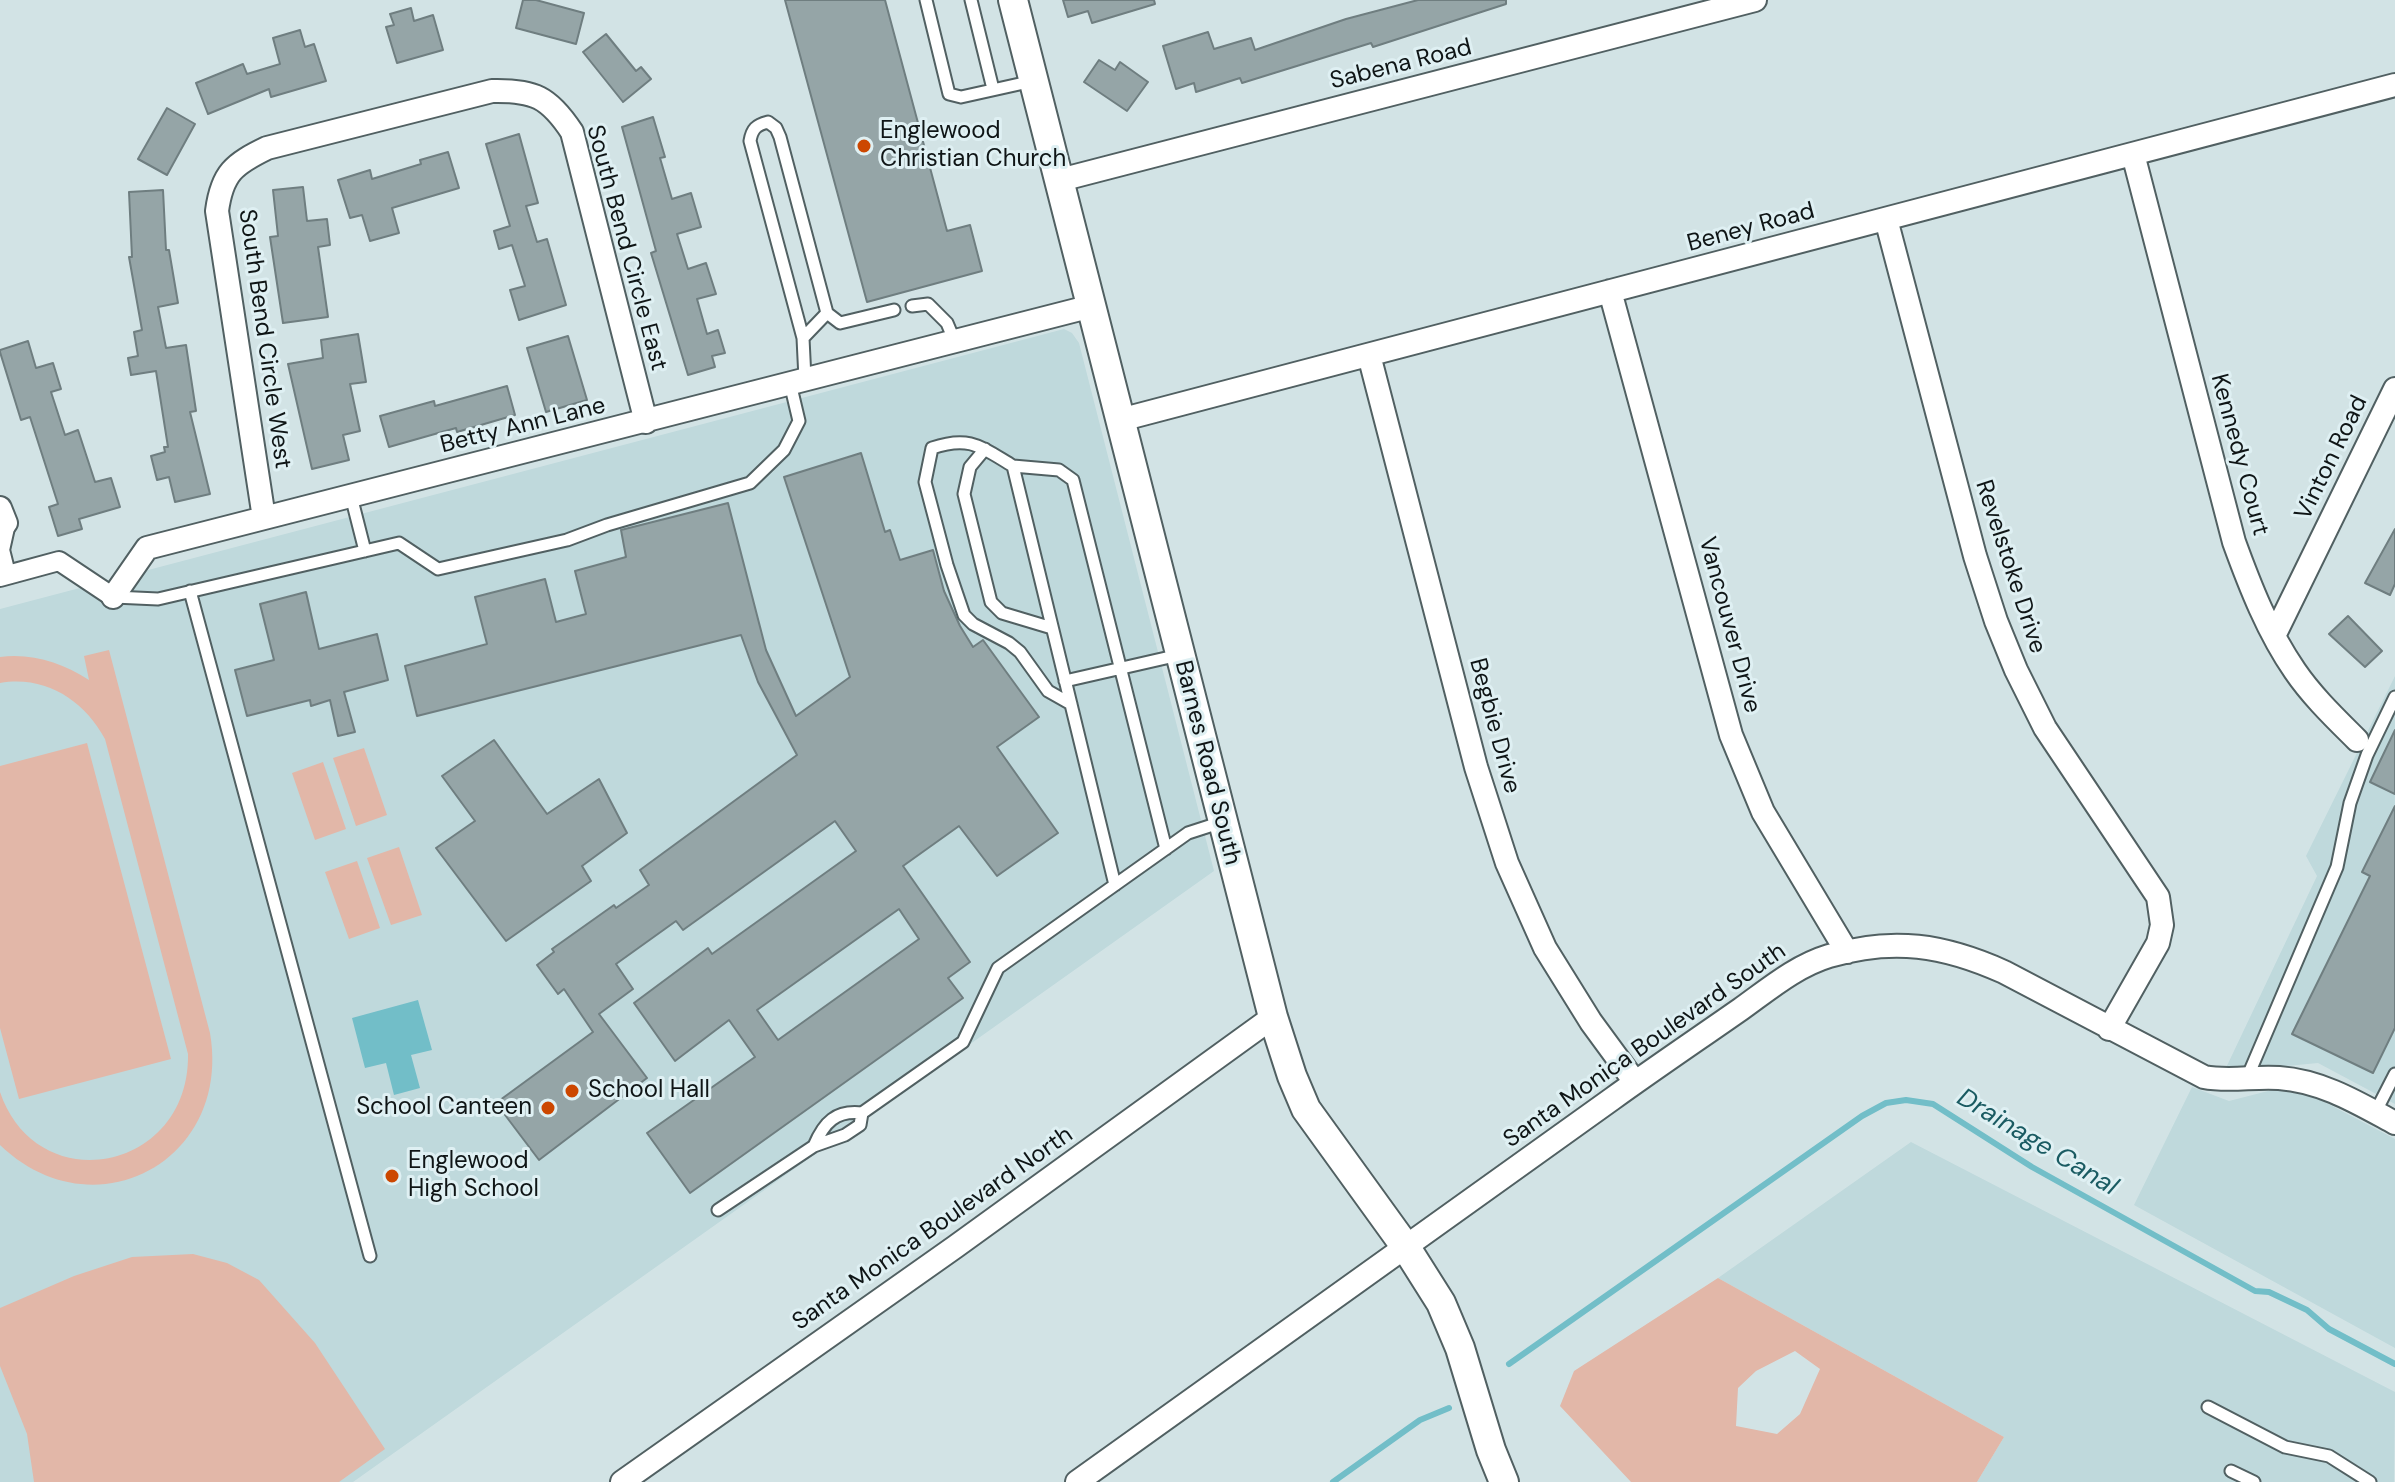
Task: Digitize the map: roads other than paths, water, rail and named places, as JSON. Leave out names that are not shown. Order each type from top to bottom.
[{"type":"street","name":"Barnes Road South","points":[[1013,0],[1273,1017],[1292,1076],[1306,1109],[1405,1246],[1441,1303],[1504,1482]]},
{"type":"street","name":"Sabena Road","points":[[1060,180],[1755,0]]},
{"type":"street","name":"Beney Road","points":[[1120,420],[2395,85]]},
{"type":"street","name":"South Bend Circle West","points":[[264,518],[217,211],[220,189],[230,171],[267,148],[492,91],[517,91],[540,98]]},
{"type":"street","name":"South Bend Circle East","points":[[540,98],[558,111],[572,132],[646,422]]},
{"type":"street","name":"Kennedy Court","points":[[2133,154],[2234,542],[2247,579],[2274,636],[2295,671],[2357,740]]},
{"type":"street","name":"Revelstoke Drive","points":[[1886,219],[1975,556],[1996,621],[2045,728],[2158,897],[2162,925],[2158,943],[2109,1029]]},
{"type":"street","name":"Vancouver Drive","points":[[1610,291],[1731,735],[1763,812],[1847,952]]},
{"type":"street","name":"Betty Ann Lane","points":[[113,597],[147,548],[1092,306]]},
{"type":"street","name":"Begbie Drive","points":[[1369,355],[1476,767],[1507,863],[1553,962],[1591,1022],[1635,1082]]},
{"type":"street","name":"Vinton Road","points":[[2274,636],[2395,389]]},
{"type":"street","points":[[3,516],[0,550],[3,575],[59,561],[113,597]]},
{"type":"street","name":"Santa Monica Boulevard South","points":[[1077,1482],[1635,1082],[1797,970],[1812,962],[1847,952],[1908,945],[1962,955],[2004,972],[2204,1077],[2217,1080],[2280,1078],[2308,1082],[2325,1087],[2385,1118]]},
{"type":"street","name":"Santa Monica Boulevard North","points":[[622,1482],[1273,1017]]},
{"type":"lane","points":[[926,0],[949,94],[961,97],[1034,80]]},
{"type":"lane","points":[[971,0],[993,89]]},
{"type":"lane","points":[[113,597],[158,599],[399,543],[438,569],[567,540],[607,525],[750,483],[784,450],[799,421],[797,381],[803,338],[750,141],[758,125],[768,122],[776,128],[780,137],[827,313],[840,323],[894,310]]},
{"type":"lane","points":[[912,306],[928,304],[947,323],[955,342]]},
{"type":"lane","points":[[803,338],[827,313]]},
{"type":"lane","points":[[1071,704],[1048,691],[1020,652],[973,624],[964,615],[925,482],[932,448],[958,441],[985,449],[1013,466],[1059,470],[1073,480],[1166,849]]},
{"type":"lane","points":[[985,449],[970,467],[964,494],[991,602],[1002,613],[1052,628]]},
{"type":"lane","points":[[1013,466],[1115,885]]},
{"type":"lane","points":[[351,496],[365,551]]},
{"type":"lane","points":[[190,591],[370,1256]]},
{"type":"lane","points":[[1065,681],[1180,654]]},
{"type":"lane","points":[[2247,1078],[2337,867],[2350,803],[2367,755],[2395,697]]},
{"type":"lane","points":[[814,1146],[819,1134],[832,1119],[848,1111],[862,1113],[963,1042],[998,968],[1188,833],[1223,821]]},
{"type":"lane","points":[[2385,1118],[2395,1074]]},
{"type":"lane","points":[[718,1210],[814,1146],[845,1135],[860,1125],[862,1113]]},
{"type":"lane","points":[[2208,1407],[2285,1447],[2329,1456],[2370,1482]]},
{"type":"lane","points":[[2231,1471],[2254,1482]]},
{"type":"water","points":[[418,1000],[432,1050],[411,1055],[420,1088],[394,1095],[386,1063],[365,1068],[352,1018]]},
{"type":"waterway","name":"Drainage Canal","points":[[1509,1364],[1862,1116],[1886,1103],[1906,1100],[1933,1104],[2032,1167],[2255,1291],[2269,1292],[2307,1310],[2329,1329],[2395,1364]]},
{"type":"waterway","name":"Drainage Canal","points":[[1333,1482],[1420,1420],[1449,1408]]},
{"type":"place","name":"Englewood Christian Church","points":[[864,146]]},
{"type":"place","name":"School Hall","points":[[572,1091]]},
{"type":"place","name":"School Canteen","points":[[548,1108]]},
{"type":"place","name":"Englewood High School","points":[[392,1176]]}]
